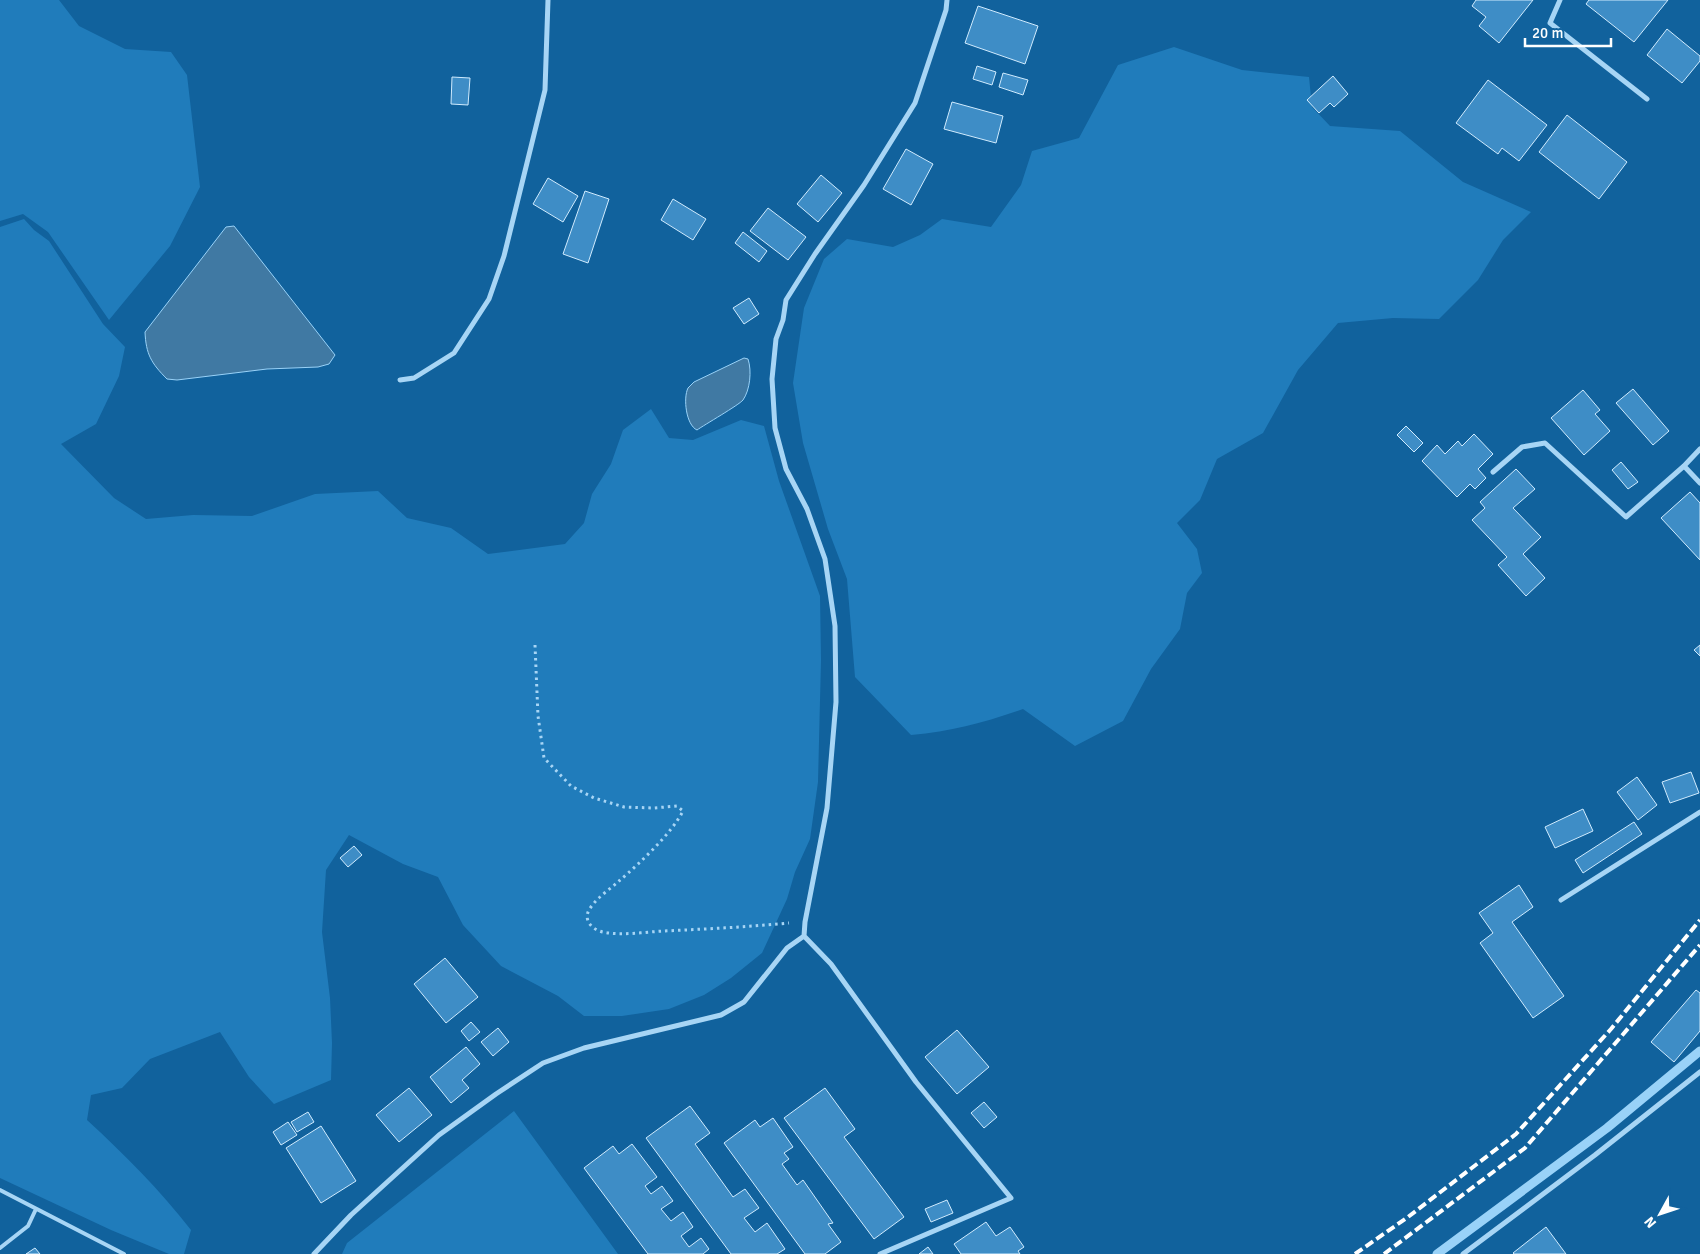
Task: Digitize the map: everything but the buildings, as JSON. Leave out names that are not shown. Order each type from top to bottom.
[{"type":"street","points":[[400,380],[414,378],[454,353],[489,299],[504,256],[545,90],[548,0]]},
{"type":"street","points":[[880,1254],[1011,1198],[916,1082],[831,964],[804,936],[829,790],[836,702],[835,626],[824,559],[807,509],[786,469],[775,428],[772,379],[776,339],[784,320],[786,300],[815,254],[864,185],[915,103],[946,10],[947,0]]},
{"type":"street","points":[[1560,0],[1550,23],[1647,99]]},
{"type":"street","points":[[1493,472],[1522,447],[1545,443],[1626,516],[1684,466],[1700,448]]},
{"type":"street","points":[[1684,466],[1700,483]]},
{"type":"street","points":[[1561,900],[1700,812]]},
{"type":"street","points":[[314,1254],[321,1252],[351,1215],[439,1136],[535,1068],[543,1063],[584,1048],[721,1015],[744,1002],[786,948],[804,936]]},
{"type":"street","points":[[1463,1254],[1595,1155],[1700,1072]]},
{"type":"lane","points":[[0,1190],[124,1254]]},
{"type":"lane","points":[[0,1248],[28,1226],[36,1209]]},
{"type":"path","points":[[536,645],[538,716],[544,758],[570,786],[594,798],[624,807],[654,808],[678,806],[683,811],[677,822],[588,911],[588,921],[592,928],[603,932],[631,933],[805,922]]},
{"type":"shaded area","points":[[0,0],[59,0],[79,26],[125,49],[171,52],[187,75],[200,187],[170,246],[109,320],[48,232],[23,214],[0,221]]},
{"type":"shaded area","points":[[1174,47],[1242,70],[1309,77],[1312,107],[1330,126],[1400,131],[1463,182],[1531,212],[1503,240],[1478,280],[1439,319],[1393,318],[1338,323],[1298,370],[1263,433],[1217,459],[1200,500],[1177,523],[1197,549],[1202,573],[1187,593],[1180,629],[1151,669],[1123,721],[1075,746],[1023,709],[968,726],[911,735],[855,677],[847,579],[828,529],[803,443],[793,383],[804,308],[824,259],[847,239],[893,247],[920,235],[942,219],[991,227],[1021,185],[1032,151],[1079,138],[1118,65]]},
{"type":"shaded area","points":[[24,219],[34,230],[49,241],[103,324],[125,347],[119,376],[96,424],[61,444],[114,498],[146,519],[193,515],[252,516],[315,494],[378,491],[407,518],[451,528],[488,554],[565,544],[584,523],[592,494],[611,464],[623,430],[651,409],[669,438],[693,440],[741,420],[764,426],[779,481],[820,596],[821,660],[818,782],[810,839],[795,872],[787,899],[762,953],[731,978],[704,995],[669,1009],[622,1016],[584,1016],[558,996],[501,966],[463,925],[438,877],[403,864],[349,835],[326,870],[322,932],[330,998],[331,1080],[274,1104],[249,1077],[220,1032],[150,1059],[122,1088],[91,1095],[87,1120],[141,1173],[191,1230],[184,1254],[169,1254],[111,1230],[0,1178],[0,227]]},
{"type":"shaded area","points":[[234,226],[335,355],[329,364],[318,367],[267,369],[177,380],[167,379],[153,363],[148,352],[145,332],[226,227]]},
{"type":"shaded area","points":[[744,358],[748,359],[750,375],[749,386],[743,400],[697,430],[690,423],[686,411],[686,392],[688,388],[694,382]]},
{"type":"shaded area","points":[[514,1111],[618,1254],[342,1254],[347,1243]]},
{"type":"waterway","points":[[1437,1254],[1607,1128],[1700,1051]]},
{"type":"railway","points":[[1355,1254],[1408,1217],[1516,1134],[1611,1029],[1700,920]]},
{"type":"railway","points":[[1384,1254],[1525,1148],[1700,945]]}]
